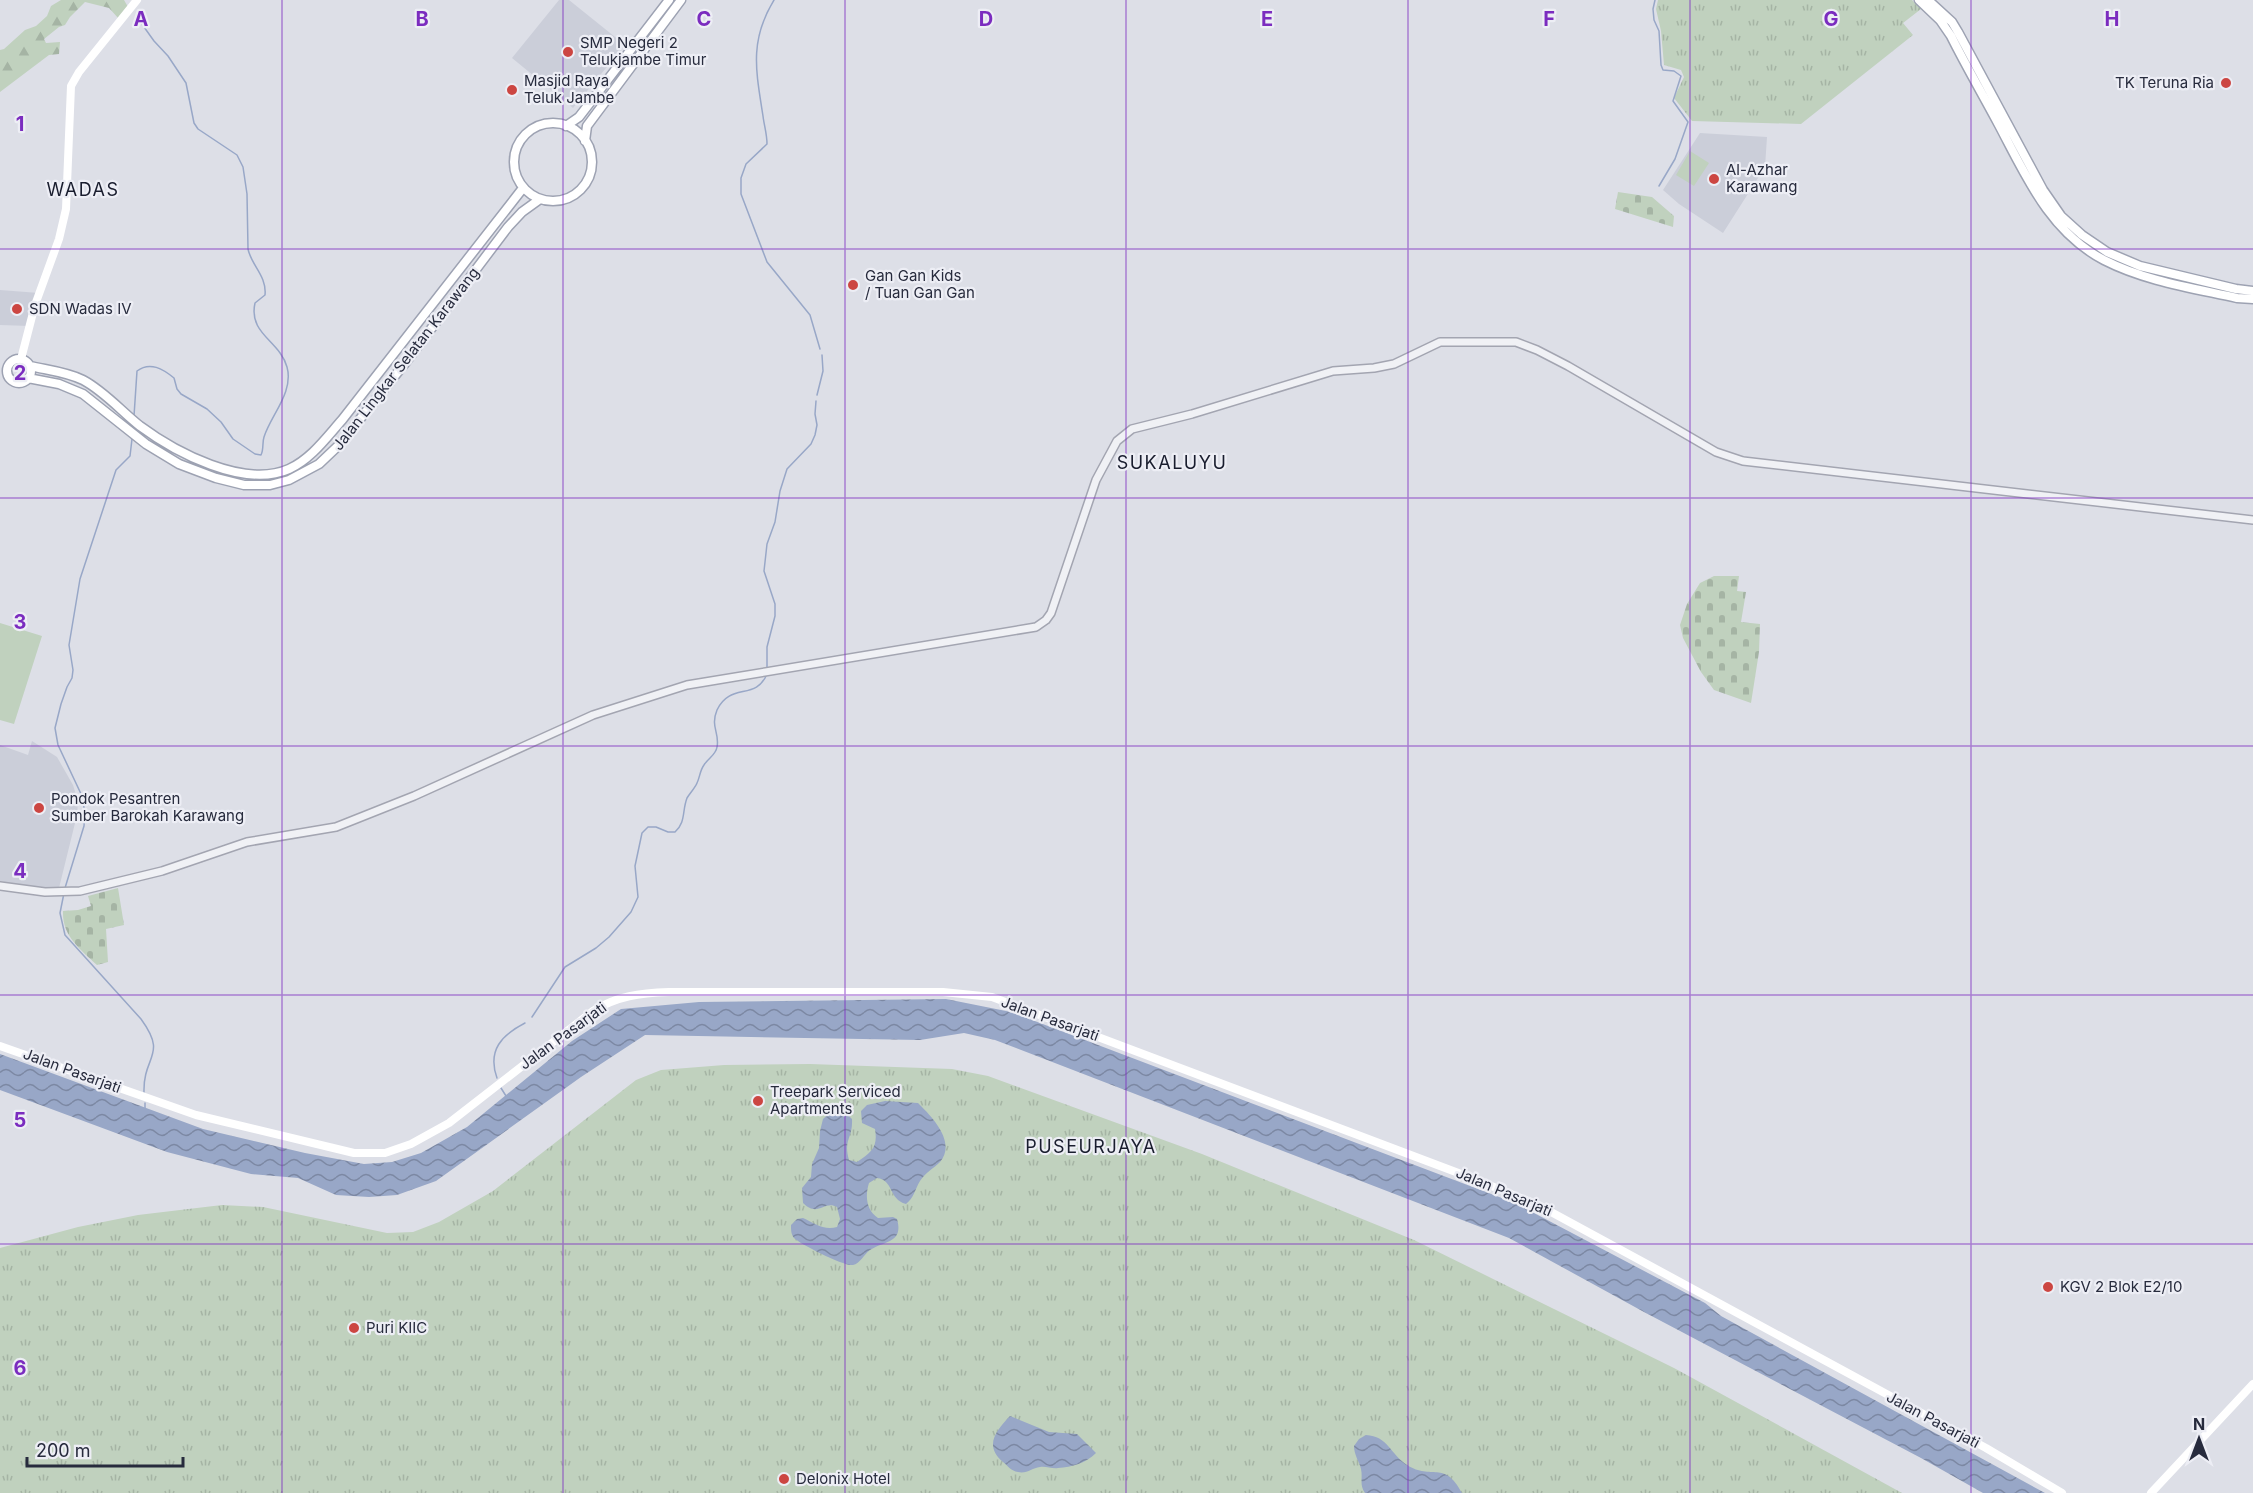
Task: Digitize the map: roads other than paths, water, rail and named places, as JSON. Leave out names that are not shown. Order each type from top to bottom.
[{"type":"main road","points":[[21,359],[35,305],[65,217],[68,194],[71,86],[137,0]]},
{"type":"main road","points":[[566,126],[579,117],[669,0]]},
{"type":"main road","points":[[585,141],[587,126],[681,0]]},
{"type":"main road","points":[[1918,0],[1940,20],[2043,190],[2061,216],[2082,235],[2107,252],[2140,266],[2236,290],[2253,291]]},
{"type":"main road","points":[[1928,0],[1952,22],[1958,32],[2036,194],[2056,221],[2076,241],[2103,259],[2127,270],[2237,298],[2253,299]]},
{"type":"main road","points":[[552,123],[566,126],[576,131],[585,141],[592,159],[591,170],[583,185],[570,197],[560,200],[540,199],[523,188],[517,178],[514,154],[518,143],[526,133],[538,126],[552,123]]},
{"type":"main road","name":"Jalan Lingkar Selatan Karawang","points":[[30,366],[83,381],[163,442],[195,459],[237,471],[268,475],[286,471],[311,454],[342,420],[523,188]]},
{"type":"main road","name":"Jalan Lingkar Selatan Karawang","points":[[28,378],[59,384],[83,394],[136,436],[179,464],[232,482],[270,485],[289,480],[320,464],[339,446],[508,226],[540,199]]},
{"type":"main road","points":[[0,362],[10,363],[21,359]]},
{"type":"main road","points":[[0,375],[19,382],[28,378],[30,366],[21,359]]},
{"type":"main road","points":[[10,363],[7,370],[10,378]]},
{"type":"main road","points":[[363,394],[375,401]]},
{"type":"main road","name":"Jalan Pasarjati","points":[[0,1046],[174,1109],[311,1144],[354,1153],[376,1154],[403,1148],[449,1123],[593,1011],[609,1001],[630,995],[669,992],[944,992],[992,997],[1477,1180],[1540,1206],[1986,1448],[2062,1493]]},
{"type":"main road","points":[[2155,1491],[2253,1384]]},
{"type":"street","points":[[0,886],[34,891],[65,892],[162,871],[192,862],[233,845],[336,827],[353,822],[593,715],[687,685],[1036,627],[1046,621],[1051,613],[1090,492],[1101,469],[1122,436],[1132,429],[1192,414],[1333,371],[1394,364],[1440,342],[1508,342],[1526,345],[1568,366],[1716,452],[1743,461],[2253,520]]},
{"type":"water","points":[[946,999],[1011,1012],[1515,1203],[1705,1303],[1721,1316],[2045,1493],[1983,1493],[1509,1238],[995,1040],[964,1033],[920,1040],[645,1035],[581,1077],[436,1181],[397,1195],[369,1197],[336,1195],[298,1178],[251,1174],[167,1152],[0,1090],[0,1054],[203,1129],[364,1164],[392,1162],[421,1153],[467,1127],[572,1041],[621,1009],[699,1002]]},
{"type":"water","points":[[885,1101],[918,1103],[937,1124],[946,1147],[940,1162],[922,1178],[906,1204],[896,1198],[882,1179],[877,1178],[869,1183],[867,1198],[871,1211],[878,1218],[897,1219],[898,1233],[891,1240],[870,1250],[858,1263],[848,1265],[798,1241],[792,1235],[791,1225],[797,1219],[803,1218],[819,1226],[832,1228],[837,1227],[840,1219],[837,1207],[832,1205],[813,1209],[803,1203],[802,1188],[811,1177],[812,1164],[819,1148],[823,1119],[833,1110],[842,1110],[852,1119],[847,1153],[849,1160],[857,1162],[870,1152],[876,1140],[875,1129],[862,1123],[861,1111],[867,1105]]},
{"type":"water","points":[[1010,1416],[1049,1432],[1077,1434],[1096,1453],[1083,1462],[1068,1467],[1040,1467],[1024,1472],[1013,1471],[997,1456],[993,1444],[997,1432]]},
{"type":"water","points":[[1366,1435],[1384,1442],[1407,1465],[1424,1471],[1443,1473],[1455,1483],[1462,1493],[1365,1493],[1354,1446]]},
{"type":"waterway","points":[[774,0],[761,29],[756,56],[767,144],[746,164],[741,178],[741,194],[767,262],[810,315],[820,349]]},
{"type":"waterway","points":[[1655,0],[1654,20],[1659,31],[1661,65],[1663,70],[1674,71],[1681,76],[1673,101],[1688,122],[1675,159],[1659,186]]},
{"type":"waterway","points":[[134,416],[137,371],[142,368],[156,367],[174,378],[181,394],[207,409],[221,422],[233,439],[255,454],[261,455],[264,437],[285,394],[288,376],[283,358],[260,330],[254,314],[255,303],[265,295],[265,288],[248,249],[247,194],[243,167],[237,155],[198,129],[194,123],[186,83],[139,20]]},
{"type":"waterway","points":[[817,395],[823,371],[822,355]]},
{"type":"waterway","points":[[767,669],[767,647],[775,616],[775,604],[764,571],[767,544],[775,522],[780,491],[787,469],[811,444],[815,435],[816,401]]},
{"type":"waterway","points":[[65,888],[84,826],[85,813],[82,796],[58,745],[55,728],[61,704],[72,678],[69,645],[80,579],[116,470],[130,456],[132,439]]},
{"type":"waterway","points":[[532,1017],[565,967],[596,948],[631,912],[638,897],[635,866],[642,833],[648,827],[675,832],[682,820],[687,798],[696,785],[703,767],[716,750],[718,742],[714,721],[717,710],[729,696],[756,687],[767,674]]},
{"type":"waterway","points":[[64,893],[60,913],[65,935],[141,1019],[149,1031],[154,1049],[147,1070],[144,1092]]},
{"type":"waterway","points":[[497,1078],[494,1068],[495,1051],[503,1038],[525,1023]]},
{"type":"waterway","points":[[501,1088],[506,1096]]},
{"type":"waterway","points":[[145,1103],[145,1108]]},
{"type":"place","name":"SMP Negeri 2 Telukjambe Timur","points":[[568,52]]},
{"type":"place","name":"TK Teruna Ria","points":[[2226,83]]},
{"type":"place","name":"Masjid Raya Teluk Jambe","points":[[512,90]]},
{"type":"place","name":"Al-Azhar Karawang","points":[[1714,179]]},
{"type":"place","name":"Gan Gan Kids / Tuan Gan Gan","points":[[853,285]]},
{"type":"place","name":"SDN Wadas IV","points":[[17,309]]},
{"type":"place","name":"Pondok Pesantren Sumber Barokah Karawang","points":[[39,808]]},
{"type":"place","name":"Treepark Serviced Apartments","points":[[758,1101]]},
{"type":"place","name":"KGV 2 Blok E2/10","points":[[2048,1287]]},
{"type":"place","name":"Puri KIIC","points":[[354,1328]]},
{"type":"place","name":"Delonix Hotel","points":[[784,1479]]},
{"type":"district","name":"WADAS","points":[[83,190]]},
{"type":"district","name":"SUKALUYU","points":[[1172,463]]},
{"type":"district","name":"PUSEURJAYA","points":[[1091,1147]]}]
